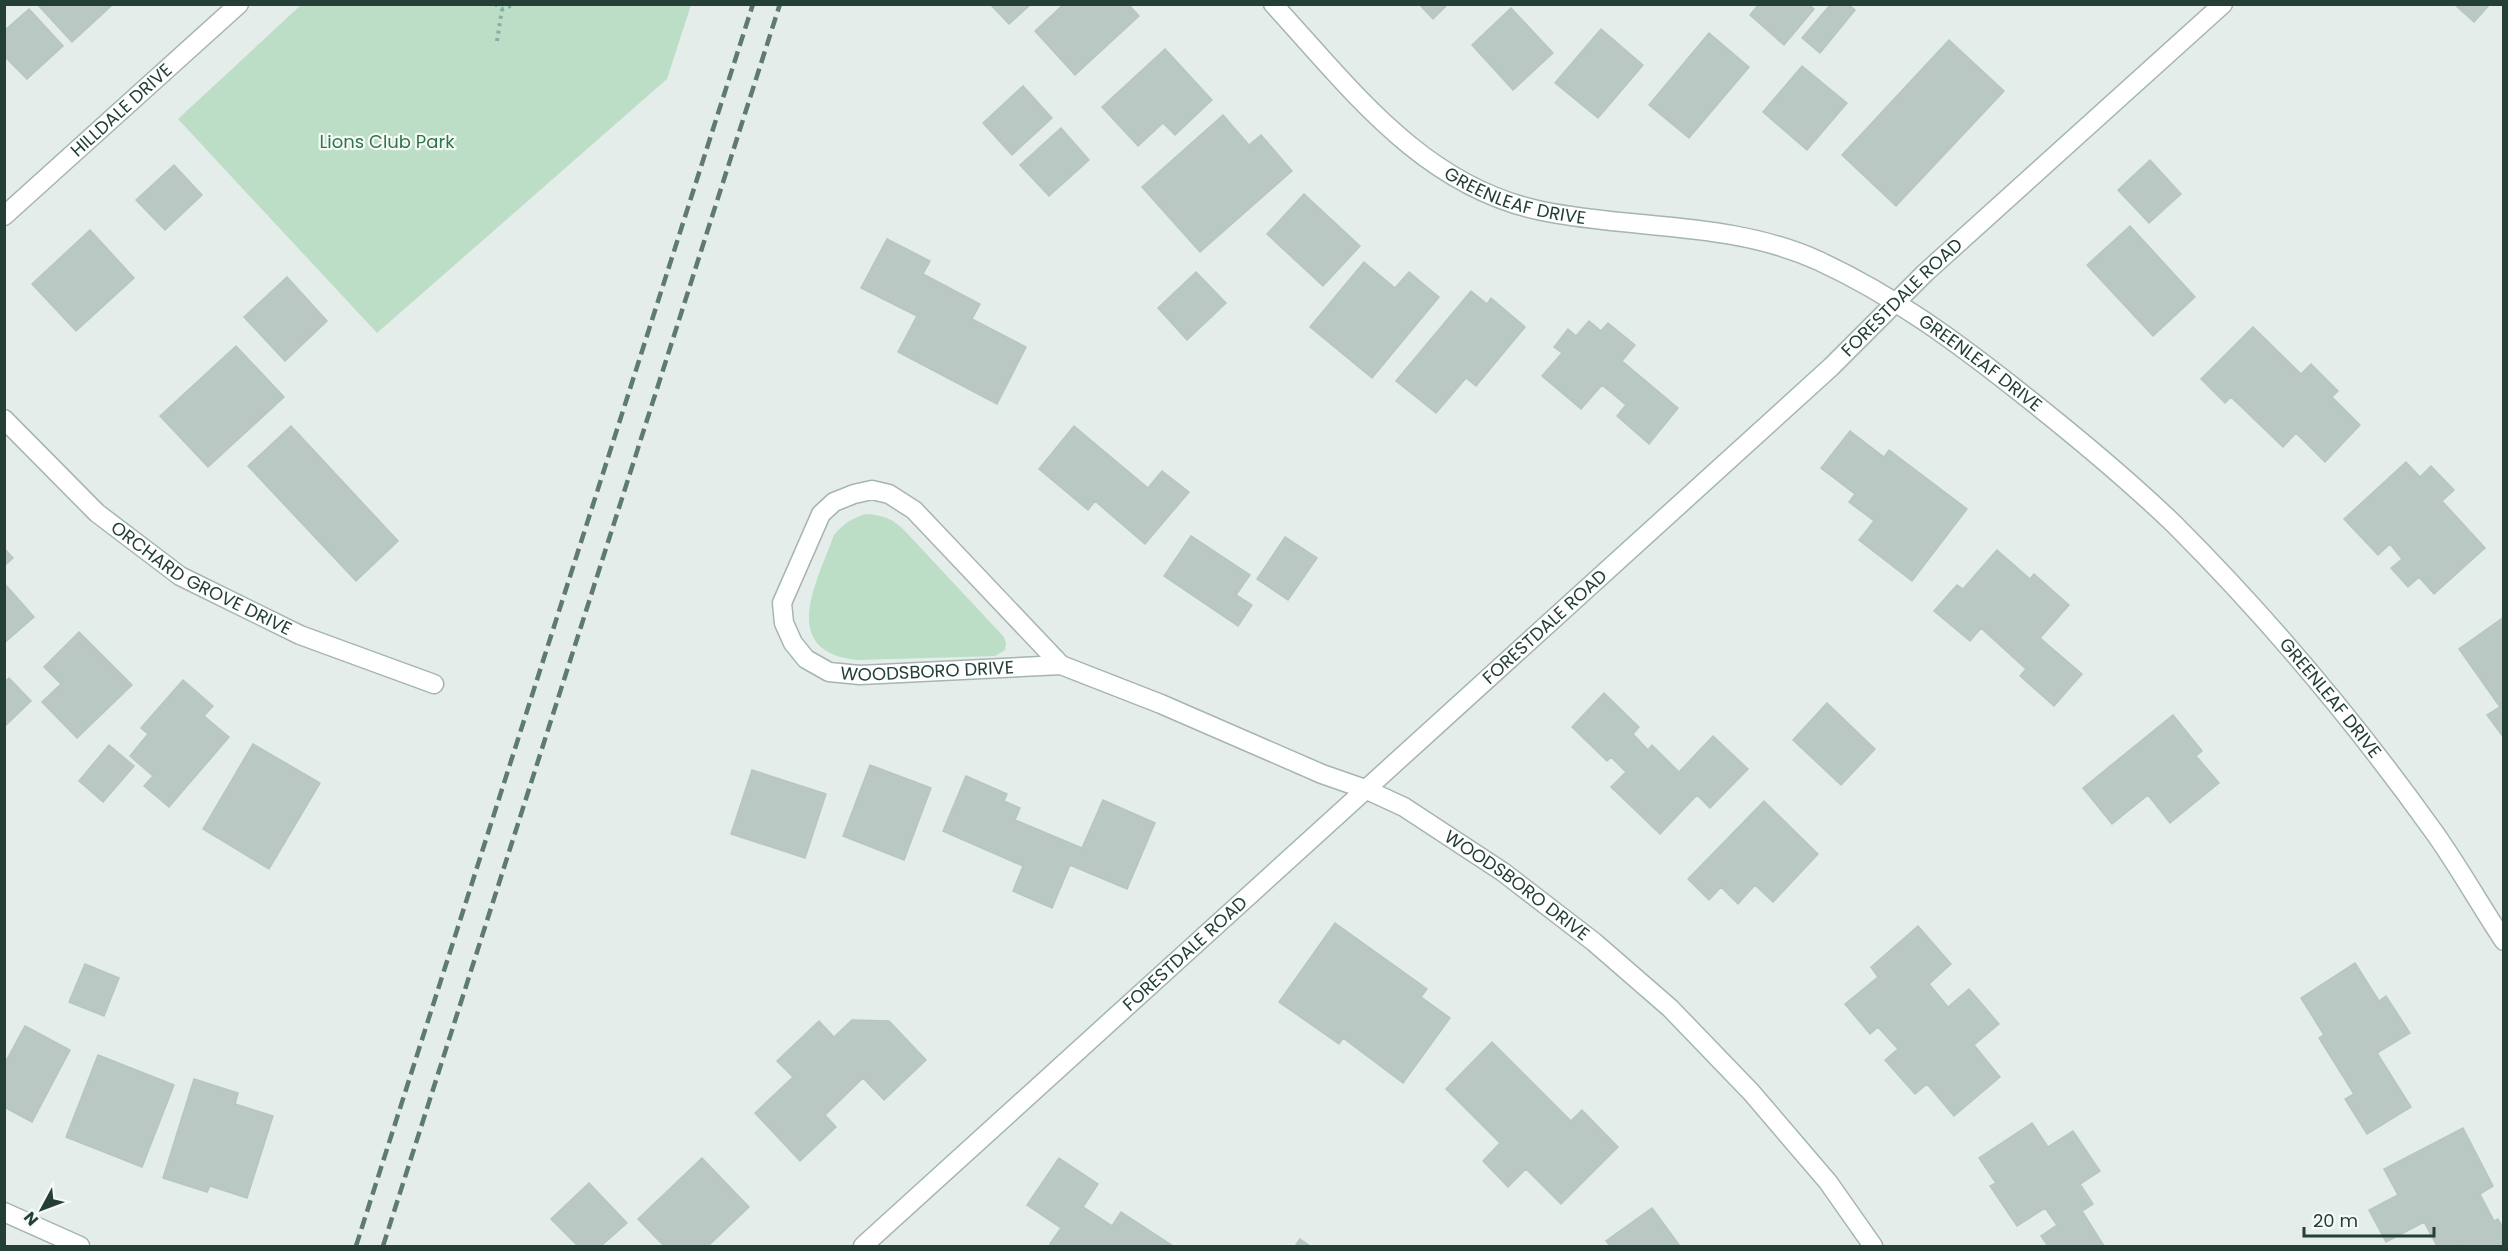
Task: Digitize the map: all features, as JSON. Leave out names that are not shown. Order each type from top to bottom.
[{"type":"street","name":"HILLDALE DRIVE","points":[[4,216],[239,4]]},
{"type":"street","name":"GREENLEAF DRIVE","points":[[1273,4],[1375,115],[1411,149],[1451,177],[1486,194],[1541,211],[1762,241],[1814,259],[1859,281],[1942,333],[2061,424],[2173,524],[2318,681],[2435,834],[2504,941]]},
{"type":"street","name":"FORESTDALE ROAD","points":[[863,1246],[1822,375],[1895,302],[2223,4]]},
{"type":"street","name":"ORCHARD GROVE DRIVE","points":[[4,419],[97,513],[180,576],[300,635],[434,684]]},
{"type":"street","name":"WOODSBORO DRIVE","points":[[1061,665],[914,510],[889,494],[872,490],[834,502],[821,514],[782,603],[784,623],[794,643],[806,659],[829,672],[860,675],[1061,665],[1161,704],[1404,807],[1503,872],[1594,942],[1670,1008],[1751,1092],[1813,1164],[1873,1246]]},
{"type":"street","points":[[4,1212],[80,1246]]},
{"type":"path","points":[[495,4],[502,9]]},
{"type":"path","points":[[502,9],[516,4]]},
{"type":"path","points":[[497,41],[502,9]]},
{"type":"green space","name":"Lions Club Park","points":[[302,4],[691,5],[667,79],[377,333],[178,119]]},
{"type":"green space","points":[[866,514],[888,518],[905,531],[1004,637],[1005,650],[995,656],[858,660],[833,654],[818,644],[810,629],[809,612],[819,573],[834,535],[848,522]]},
{"type":"building","points":[[37,4],[110,4],[111,6],[72,42]]},
{"type":"building","points":[[990,4],[1031,4],[1009,24]]},
{"type":"building","points":[[1064,4],[1128,4],[1139,16],[1075,75],[1035,31]]},
{"type":"building","points":[[1419,4],[1448,4],[1433,19]]},
{"type":"building","points":[[1759,4],[1808,4],[1814,9],[1784,45],[1750,15]]},
{"type":"building","points":[[1831,4],[1848,4],[1855,10],[1820,53],[1802,38]]},
{"type":"building","points":[[2454,4],[2490,4],[2474,22]]},
{"type":"building","points":[[1511,8],[1553,53],[1513,90],[1472,45]]},
{"type":"building","points":[[29,9],[63,46],[27,79],[4,56],[4,31]]},
{"type":"building","points":[[1601,29],[1643,65],[1598,118],[1555,83]]},
{"type":"building","points":[[1709,33],[1749,67],[1689,138],[1649,105]]},
{"type":"building","points":[[1949,40],[2004,91],[1896,206],[1842,155]]},
{"type":"building","points":[[1165,49],[1212,100],[1175,135],[1163,123],[1138,146],[1102,107]]},
{"type":"building","points":[[1802,66],[1847,103],[1807,150],[1763,112]]},
{"type":"building","points":[[1023,86],[1052,118],[1012,155],[983,123]]},
{"type":"building","points":[[1223,115],[1249,145],[1261,135],[1292,171],[1200,252],[1142,187]]},
{"type":"building","points":[[1061,128],[1089,160],[1049,196],[1020,165]]},
{"type":"building","points":[[2150,160],[2181,194],[2149,223],[2118,190]]},
{"type":"building","points":[[174,165],[202,195],[165,230],[136,200]]},
{"type":"building","points":[[1304,194],[1360,246],[1323,286],[1267,234]]},
{"type":"building","points":[[2130,226],[2195,297],[2153,336],[2087,265]]},
{"type":"building","points":[[90,230],[134,278],[76,331],[32,284]]},
{"type":"building","points":[[887,239],[930,261],[923,274],[980,304],[972,319],[1026,347],[997,404],[898,352],[917,316],[861,288]]},
{"type":"building","points":[[1364,262],[1395,288],[1409,272],[1439,297],[1372,378],[1310,327]]},
{"type":"building","points":[[1196,272],[1226,303],[1187,340],[1158,308]]},
{"type":"building","points":[[287,277],[327,321],[285,361],[244,317]]},
{"type":"building","points":[[1471,291],[1487,304],[1491,298],[1525,327],[1476,386],[1466,378],[1436,413],[1396,381]]},
{"type":"building","points":[[1589,321],[1601,331],[1608,323],[1635,345],[1622,361],[1678,408],[1649,444],[1617,416],[1626,405],[1602,385],[1581,409],[1542,376],[1562,353],[1554,347],[1568,329],[1576,336]]},
{"type":"building","points":[[2253,327],[2301,374],[2311,364],[2338,391],[2332,397],[2360,425],[2325,462],[2296,433],[2283,447],[2231,397],[2225,403],[2201,379]]},
{"type":"building","points":[[236,346],[284,397],[208,467],[160,416]]},
{"type":"building","points":[[291,426],[398,541],[356,581],[248,466]]},
{"type":"building","points":[[1074,426],[1148,488],[1162,471],[1189,492],[1145,544],[1095,501],[1088,510],[1039,469]]},
{"type":"building","points":[[1850,431],[1884,457],[1889,450],[1967,509],[1912,581],[1859,540],[1874,521],[1849,502],[1855,494],[1821,468]]},
{"type":"building","points":[[2406,462],[2420,477],[2431,466],[2454,490],[2442,501],[2485,548],[2434,594],[2419,577],[2408,587],[2391,568],[2402,559],[2390,544],[2378,555],[2344,519]]},
{"type":"building","points":[[1191,536],[1250,575],[1236,595],[1252,605],[1238,626],[1164,576]]},
{"type":"building","points":[[1285,537],[1317,558],[1288,600],[1257,579]]},
{"type":"building","points":[[4,548],[13,558],[4,566]]},
{"type":"building","points":[[1997,550],[2030,579],[2034,574],[2069,605],[2040,638],[2082,674],[2054,706],[2020,676],[2026,669],[1981,628],[1970,641],[1934,611],[1957,585],[1963,589]]},
{"type":"building","points":[[4,583],[34,617],[4,643]]},
{"type":"building","points":[[2504,617],[2504,738],[2487,715],[2500,707],[2459,649]]},
{"type":"building","points":[[79,632],[132,685],[77,738],[42,702],[61,684],[44,667]]},
{"type":"building","points":[[9,678],[31,701],[4,727],[4,682]]},
{"type":"building","points":[[183,680],[213,706],[204,716],[229,737],[169,807],[144,786],[153,776],[130,756],[148,734],[141,728]]},
{"type":"building","points":[[1604,693],[1639,727],[1633,734],[1648,750],[1652,745],[1679,772],[1713,736],[1748,769],[1710,808],[1697,795],[1660,834],[1611,787],[1626,772],[1611,757],[1607,761],[1572,727]]},
{"type":"building","points":[[1827,703],[1875,749],[1841,785],[1793,740]]},
{"type":"building","points":[[2173,715],[2202,751],[2196,756],[2219,783],[2170,823],[2148,795],[2112,824],[2083,788]]},
{"type":"building","points":[[253,744],[320,783],[269,869],[203,829]]},
{"type":"building","points":[[109,745],[134,766],[103,802],[79,781]]},
{"type":"building","points":[[870,765],[931,788],[904,860],[843,836]]},
{"type":"building","points":[[752,770],[826,794],[805,858],[731,834]]},
{"type":"building","points":[[966,776],[1007,794],[1004,801],[1020,808],[1015,820],[1082,848],[1103,800],[1155,823],[1127,889],[1070,865],[1052,908],[1013,891],[1023,866],[943,831]]},
{"type":"building","points":[[1764,801],[1818,854],[1773,902],[1755,885],[1738,904],[1721,887],[1709,900],[1688,879]]},
{"type":"building","points":[[1335,923],[1427,989],[1421,997],[1450,1018],[1403,1083],[1343,1038],[1339,1044],[1279,1002]]},
{"type":"building","points":[[1918,926],[1951,964],[1929,984],[1948,1007],[1969,989],[1999,1024],[1974,1045],[2000,1077],[1954,1116],[1927,1084],[1915,1094],[1885,1060],[1898,1049],[1878,1027],[1870,1034],[1845,1004],[1878,977],[1871,967]]},
{"type":"building","points":[[2355,963],[2379,1001],[2386,996],[2410,1033],[2377,1053],[2411,1107],[2367,1134],[2345,1099],[2354,1094],[2319,1038],[2324,1035],[2301,998]]},
{"type":"building","points":[[85,964],[119,978],[104,1016],[69,1002]]},
{"type":"building","points":[[852,1020],[889,1021],[926,1060],[884,1100],[863,1078],[825,1115],[836,1127],[800,1161],[755,1113],[793,1077],[777,1061],[819,1021],[834,1037]]},
{"type":"building","points":[[25,1026],[70,1050],[32,1122],[4,1107],[4,1065]]},
{"type":"building","points":[[1492,1042],[1571,1121],[1582,1110],[1618,1147],[1561,1204],[1526,1169],[1508,1187],[1483,1161],[1500,1143],[1446,1089]]},
{"type":"building","points":[[98,1055],[174,1085],[142,1167],[66,1137]]},
{"type":"building","points":[[194,1079],[238,1093],[235,1104],[273,1116],[247,1198],[210,1186],[207,1192],[163,1178]]},
{"type":"building","points":[[2032,1123],[2048,1147],[2073,1131],[2100,1171],[2080,1184],[2093,1204],[2082,1211],[2104,1246],[2048,1246],[2041,1236],[2057,1225],[2045,1208],[2017,1226],[1990,1186],[1996,1183],[1979,1158]]},
{"type":"building","points":[[2463,1128],[2493,1186],[2480,1194],[2494,1221],[2498,1219],[2504,1229],[2504,1246],[2464,1246],[2463,1244],[2437,1246],[2424,1222],[2386,1242],[2369,1210],[2398,1195],[2384,1169]]},
{"type":"building","points":[[702,1158],[749,1207],[708,1246],[664,1246],[638,1219]]},
{"type":"building","points":[[1059,1158],[1098,1184],[1083,1207],[1112,1226],[1121,1212],[1173,1246],[1055,1246],[1050,1244],[1061,1228],[1027,1205]]},
{"type":"building","points":[[589,1183],[627,1223],[601,1246],[578,1246],[551,1219]]},
{"type":"building","points":[[1652,1208],[1680,1246],[1610,1246],[1606,1241]]},
{"type":"building","points":[[1300,1239],[1310,1246],[1295,1246]]},
{"type":"railway","points":[[356,1246],[753,4]]},
{"type":"railway","points":[[383,1246],[780,4]]}]
